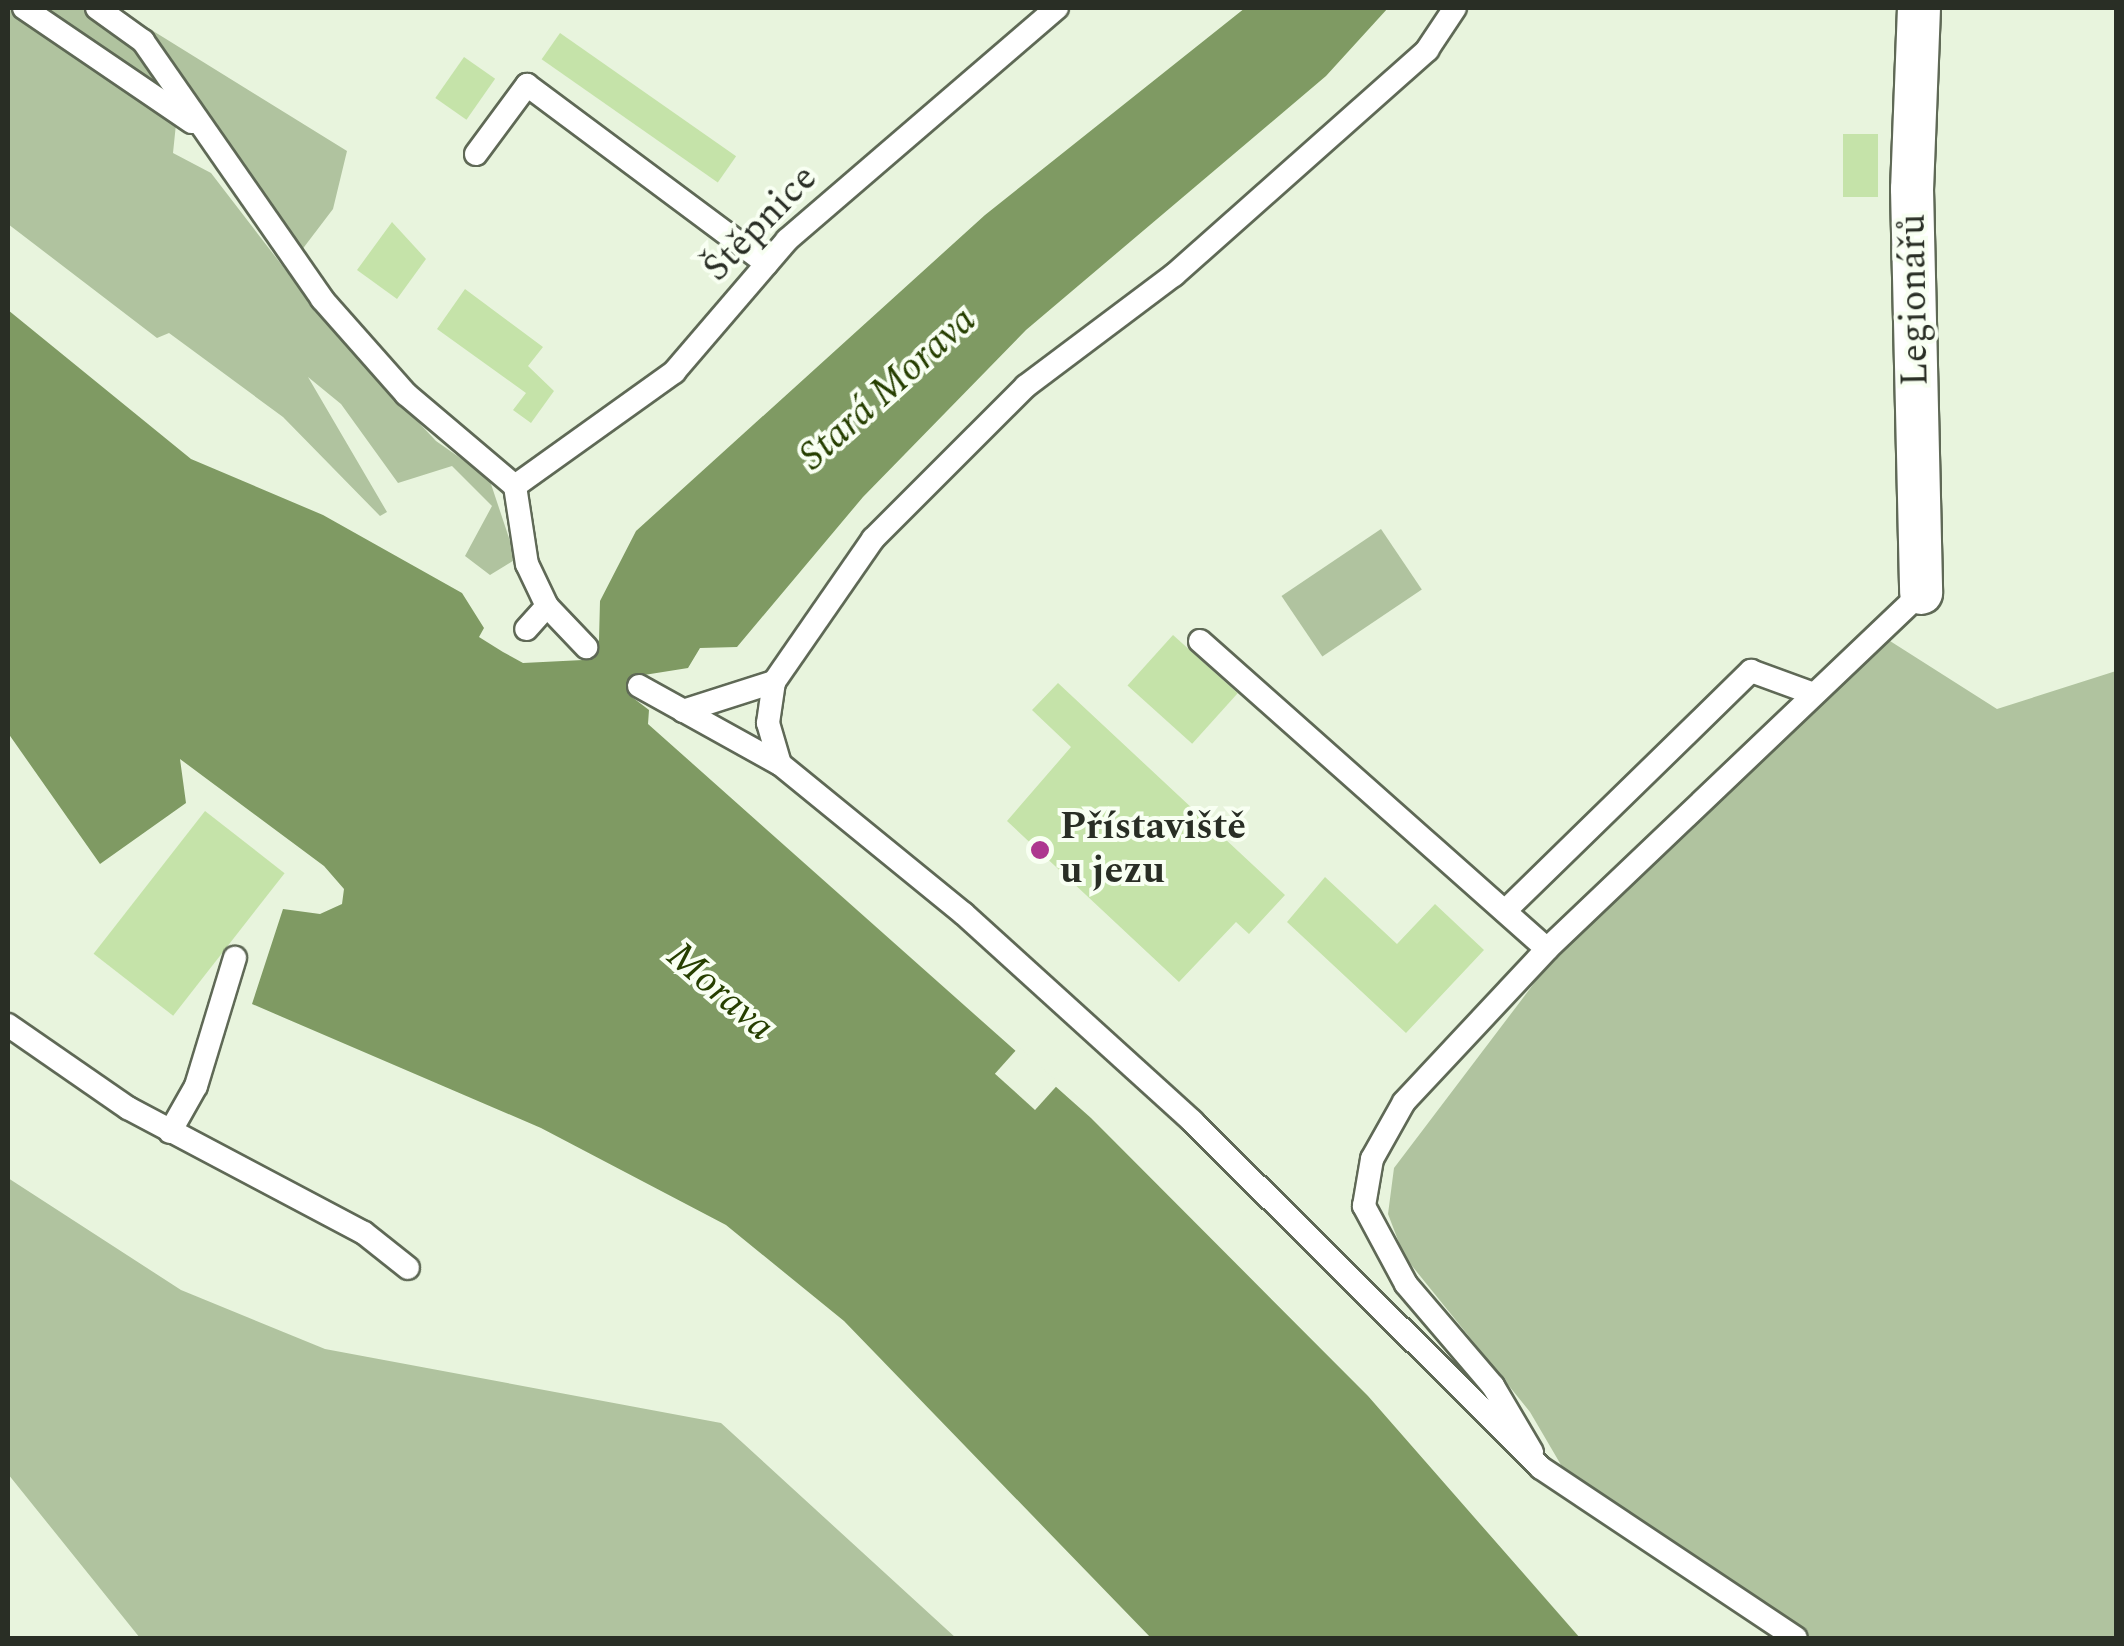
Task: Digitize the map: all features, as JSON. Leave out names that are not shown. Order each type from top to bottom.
[{"type":"street","name":"Legionářů","points":[[1919,8],[1912,189],[1921,594]]},
{"type":"lane","points":[[24,8],[199,127]]},
{"type":"lane","points":[[97,8],[143,41],[199,127],[322,299],[406,394],[515,486],[527,564],[547,606],[586,647]]},
{"type":"lane","name":"Štěpnice","points":[[515,486],[674,372],[766,264],[942,98],[1057,8]]},
{"type":"lane","points":[[780,764],[768,723],[774,682],[917,492],[1026,386],[1174,276],[1427,50],[1455,8]]},
{"type":"lane","points":[[476,154],[527,86],[766,264]]},
{"type":"lane","points":[[1540,1468],[1494,1386],[1406,1284],[1364,1206],[1372,1159],[1404,1102],[1546,949],[1921,594]]},
{"type":"lane","points":[[526,629],[547,606]]},
{"type":"lane","points":[[1200,640],[1546,949]]},
{"type":"lane","points":[[1505,911],[1751,670],[1814,694]]},
{"type":"lane","points":[[683,711],[774,682]]},
{"type":"lane","points":[[640,686],[780,764],[964,914],[1192,1120],[1540,1468],[1796,1638]]},
{"type":"lane","points":[[170,1132],[196,1086],[235,958]]},
{"type":"lane","points":[[8,1025],[170,1132],[364,1233],[408,1268]]},
{"type":"shaded area","points":[[8,8],[116,8],[347,151],[333,209],[298,255],[220,141],[176,124],[173,153],[211,173],[331,329],[436,441],[489,478],[516,559],[490,575],[465,556],[492,506],[452,466],[398,483],[341,404],[308,377],[387,512],[380,516],[283,417],[169,333],[157,338],[8,224]]},
{"type":"shaded area","points":[[1381,529],[1422,590],[1322,657],[1282,596]]},
{"type":"shaded area","points":[[1890,641],[1997,709],[2116,671],[2116,1638],[1794,1638],[1571,1482],[1530,1412],[1404,1256],[1388,1214],[1394,1168],[1554,957]]},
{"type":"shaded area","points":[[8,1178],[181,1290],[325,1349],[721,1423],[956,1638],[140,1638],[8,1474]]},
{"type":"water","points":[[1245,8],[1388,8],[1326,76],[1026,330],[863,497],[737,647],[700,648],[688,668],[644,675],[628,694],[649,710],[648,724],[1091,1118],[1368,1396],[1580,1638],[1151,1638],[844,1321],[726,1225],[541,1128],[252,1004],[283,909],[320,914],[342,904],[344,889],[324,866],[180,759],[186,803],[100,864],[8,733],[8,310],[191,459],[323,515],[462,593],[484,628],[479,637],[503,652],[523,663],[583,660],[599,640],[600,601],[636,531],[985,215]]},
{"type":"pier","points":[[1019,1047],[1059,1083],[1035,1110],[995,1074]]},
{"type":"building","points":[[560,33],[736,156],[718,183],[542,59]]},
{"type":"building","points":[[464,57],[495,79],[466,120],[435,98]]},
{"type":"building","points":[[1843,134],[1878,134],[1878,197],[1843,197]]},
{"type":"building","points":[[392,222],[426,259],[397,299],[357,270]]},
{"type":"building","points":[[465,289],[543,347],[528,366],[554,391],[531,423],[513,410],[526,393],[437,329]]},
{"type":"building","points":[[1173,635],[1238,693],[1192,744],[1127,686]]},
{"type":"building","points":[[1058,683],[1285,895],[1249,934],[1236,922],[1179,982],[1007,821],[1071,747],[1032,710]]},
{"type":"building","points":[[205,811],[285,873],[173,1016],[94,954]]},
{"type":"building","points":[[1325,877],[1397,944],[1435,904],[1484,950],[1406,1033],[1287,922]]},
{"type":"place","name":"Přístaviště u jezu","points":[[1040,850]]},
{"type":"water label","name":"Stará Morava","points":[[888,389]]},
{"type":"water label","name":"Morava","points":[[720,992]]}]
